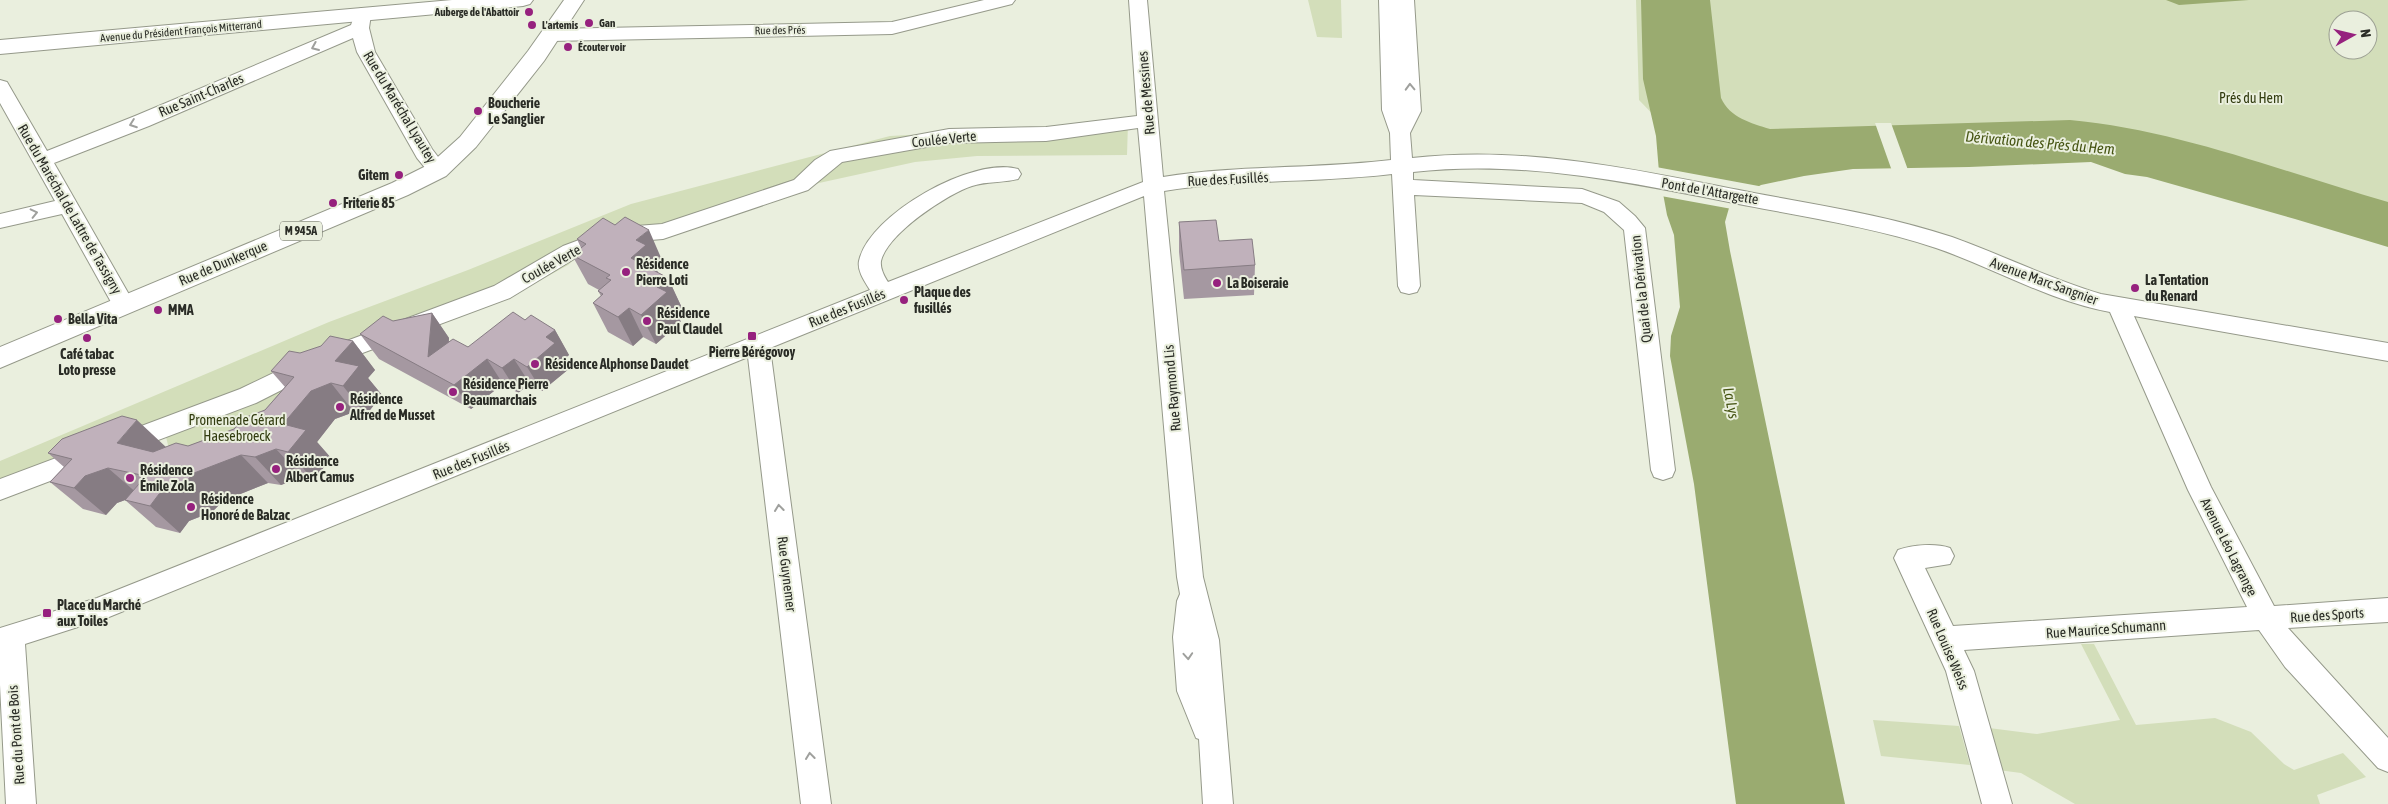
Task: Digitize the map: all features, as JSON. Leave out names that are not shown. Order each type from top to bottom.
[{"type":"main road","name":"Avenue du Président François Mitterrand","points":[[0,47],[361,21],[523,0]]},
{"type":"main road","name":"Rue de Dunkerque","points":[[0,358],[400,189],[438,170],[468,142],[551,35],[574,0]]},
{"type":"street","name":"Rue des Prés","points":[[551,35],[892,28],[997,0],[1006,0]]},
{"type":"street","name":"Rue de Messines","points":[[1138,0],[1153,186]]},
{"type":"street","points":[[1388,0],[1392,110],[1400,133],[1409,286]]},
{"type":"street","points":[[1400,133],[1410,115],[1405,0]]},
{"type":"street","name":"Rue Saint-Charles","points":[[42,160],[142,121],[361,21]]},
{"type":"street","name":"Rue du Maréchal Lyautey","points":[[361,21],[370,58],[424,153],[438,170]]},
{"type":"street","name":"Rue du Maréchal de Lattre de Tassigny","points":[[0,86],[124,305]]},
{"type":"street","name":"Coulée Verte","points":[[0,490],[82,457],[240,400],[326,358],[502,292],[571,251],[611,236],[662,231],[801,185],[816,173],[823,162],[837,156],[949,136],[1046,134],[1104,125],[1149,121]]},
{"type":"street","name":"Rue des Fusillés","points":[[6,644],[100,609],[1153,186],[1196,179],[1339,173],[1403,176],[1456,160],[1511,160],[1626,175]]},
{"type":"street","points":[[883,293],[874,277],[870,263],[878,246],[893,229],[916,210],[954,186],[975,178],[1011,174]]},
{"type":"street","name":"Pont de l'Attargette","points":[[1626,175],[1794,206]]},
{"type":"street","name":"Quai de la Dérivation","points":[[1403,176],[1582,196],[1604,202],[1620,211],[1634,228],[1663,470]]},
{"type":"street","name":"Rue Raymond Lis","points":[[1153,186],[1192,590],[1186,637],[1191,692],[1213,753],[1218,804]]},
{"type":"street","points":[[0,221],[68,205]]},
{"type":"street","name":"Avenue Marc Sangnier","points":[[1794,206],[1885,225],[1924,236],[2070,293],[2118,305],[2388,352]]},
{"type":"street","name":"Avenue Léo Lagrange","points":[[2118,305],[2200,490],[2266,619],[2295,658],[2388,758]]},
{"type":"street","name":"Rue Guynemer","points":[[758,344],[816,804]]},
{"type":"street","name":"Rue Louise Weiss","points":[[1941,556],[1907,558],[1946,639],[1965,686],[1997,804]]},
{"type":"street","name":"Rue des Sports","points":[[2266,619],[2388,610]]},
{"type":"street","name":"Rue Maurice Schumann","points":[[1946,639],[2266,619]]},
{"type":"street","name":"Rue du Pont de Bois","points":[[6,644],[21,804]]},
{"type":"green space","points":[[1308,0],[1341,0],[1342,38],[1317,37]]},
{"type":"green space","name":"Prés du Hem","points":[[1636,0],[2388,0],[2388,241],[2090,160],[1665,127],[1639,100]]},
{"type":"green space","name":"Promenade Gérard Haesebroeck","points":[[1128,123],[1127,155],[977,156],[915,162],[819,183],[577,257],[568,265],[530,286],[291,382],[294,409],[170,453],[165,433],[0,499],[0,461],[329,322],[468,270],[631,204],[890,136]]},
{"type":"green space","points":[[2081,644],[2094,644],[2136,725],[2215,718],[2251,732],[2284,764],[2294,770],[2343,753],[2366,777],[2317,795],[2320,804],[2075,804],[2021,773],[1998,770],[1989,728],[2037,734],[2120,720]]},
{"type":"green space","points":[[1873,720],[1959,726],[1970,765],[1881,756]]},
{"type":"water","points":[[1641,0],[1710,0],[1721,98],[1735,115],[1770,129],[2070,120],[2111,125],[2191,142],[2388,202],[2388,247],[2147,177],[2125,174],[2091,162],[1853,169],[1761,185],[1740,197],[1729,208],[1725,222],[1730,251],[1845,804],[1736,804],[1694,484],[1670,356],[1671,336],[1680,307],[1674,235],[1667,215],[1659,172],[1656,136],[1643,79]]},
{"type":"water","points":[[2166,0],[2249,0],[2179,5]]},
{"type":"pier","points":[[1875,123],[1891,123],[1908,170],[1892,171]]},
{"type":"pier","points":[[1656,167],[1764,187],[1747,195],[1732,209],[1661,196]]},
{"type":"building","points":[[625,217],[649,230],[636,240],[646,245],[631,258],[668,278],[657,287],[667,292],[641,315],[629,308],[618,317],[593,303],[603,294],[598,291],[611,280],[606,278],[610,275],[572,255],[586,244],[577,239],[603,218],[615,225]]},
{"type":"building","points":[[1216,220],[1219,241],[1252,239],[1255,265],[1184,270],[1179,222]]},
{"type":"building","points":[[513,312],[525,320],[531,315],[555,330],[546,337],[555,343],[527,367],[514,359],[502,368],[487,359],[454,385],[360,334],[383,316],[393,321],[432,313],[428,357],[453,339],[468,347]]},
{"type":"building","points":[[330,336],[353,341],[335,361],[359,366],[343,386],[331,383],[311,391],[283,424],[306,430],[288,452],[276,449],[255,457],[241,455],[194,473],[183,485],[159,494],[150,506],[125,500],[146,476],[108,468],[85,476],[74,488],[50,482],[72,459],[48,453],[62,439],[122,416],[137,420],[117,443],[153,452],[176,443],[188,446],[234,429],[244,418],[265,410],[294,377],[271,371],[289,351],[300,353],[321,346]]},
{"type":"place","name":"Auberge de l'Abattoir","points":[[529,12]]},
{"type":"place","name":"Gan","points":[[589,23]]},
{"type":"place","name":"L'artemis","points":[[532,25]]},
{"type":"place","name":"Écouter voir","points":[[568,47]]},
{"type":"place","name":"Boucherie Le Sanglier","points":[[478,111]]},
{"type":"place","name":"Gitem","points":[[399,175]]},
{"type":"place","name":"Friterie 85","points":[[333,203]]},
{"type":"place","name":"Résidence Pierre Loti","points":[[626,272]]},
{"type":"place","name":"La Boiseraie","points":[[1217,283]]},
{"type":"place","name":"La Tentation du Renard","points":[[2135,288]]},
{"type":"place","name":"Plaque des fusillés","points":[[904,300]]},
{"type":"place","name":"MMA","points":[[158,310]]},
{"type":"place","name":"Bella Vita","points":[[58,319]]},
{"type":"place","name":"Résidence Paul Claudel","points":[[647,321]]},
{"type":"place","name":"Pierre Bérégovoy","points":[[752,336]]},
{"type":"place","name":"Café tabac Loto presse","points":[[87,338]]},
{"type":"place","name":"Résidence Alphonse Daudet","points":[[535,364]]},
{"type":"place","name":"Résidence Pierre Beaumarchais","points":[[453,392]]},
{"type":"place","name":"Résidence Alfred de Musset","points":[[340,407]]},
{"type":"place","name":"Résidence Albert Camus","points":[[276,469]]},
{"type":"place","name":"Résidence Émile Zola","points":[[130,478]]},
{"type":"place","name":"Résidence Honoré de Balzac","points":[[191,507]]},
{"type":"place","name":"Place du Marché aux Toiles","points":[[47,613]]},
{"type":"water label","name":"Dérivation des Prés du Hem","points":[[2040,143]]},
{"type":"water label","name":"La Lys","points":[[1731,403]]}]
